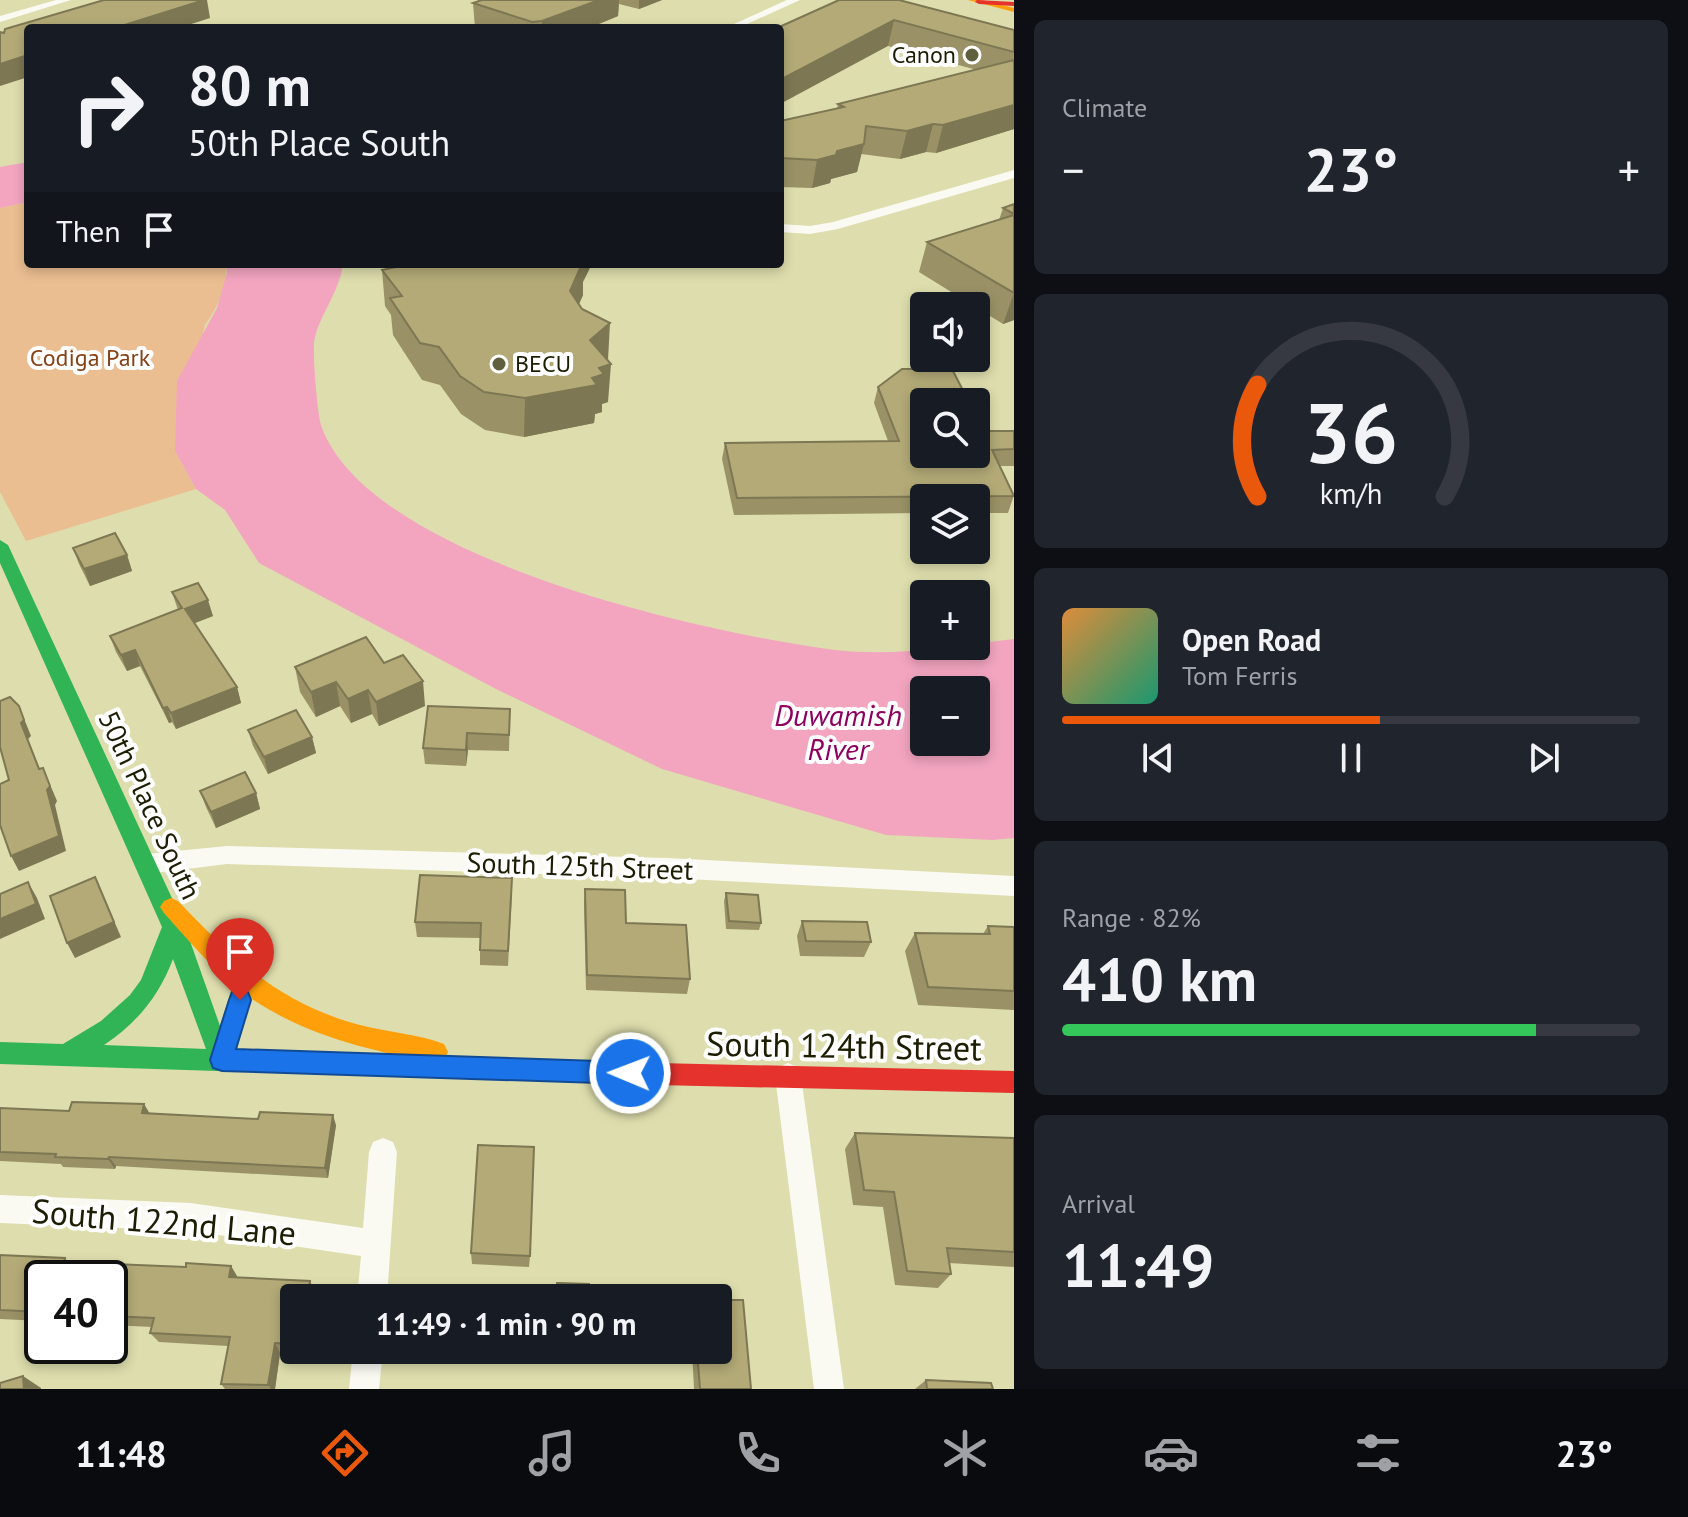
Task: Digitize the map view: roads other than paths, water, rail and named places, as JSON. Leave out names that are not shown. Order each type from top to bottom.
[{"type":"main road","points":[[1000,0],[1014,6]]},
{"type":"main road","points":[[975,1],[1014,6]]},
{"type":"main road","name":"50th Place South","points":[[0,545],[173,924],[222,1060]]},
{"type":"main road","points":[[161,897],[227,965],[275,1002],[323,1024],[384,1043],[531,1069]]},
{"type":"main road","points":[[66,1055],[107,1034],[142,1003],[166,960],[173,924]]},
{"type":"main road","points":[[222,1060],[245,979]]},
{"type":"main road","name":"South 124th Street","points":[[0,1053],[1014,1082]]},
{"type":"street","points":[[0,19],[66,0]]},
{"type":"street","points":[[739,24],[795,0]]},
{"type":"street","points":[[784,228],[810,230],[834,226],[1014,174]]},
{"type":"street","name":"South 125th Street","points":[[146,864],[227,855],[667,868],[1014,886]]},
{"type":"street","points":[[788,1076],[829,1389]]},
{"type":"street","points":[[373,1284],[383,1152]]},
{"type":"street","name":"South 122nd Lane","points":[[0,1209],[191,1217],[376,1244]]},
{"type":"street","points":[[364,1389],[367,1364]]},
{"type":"water","points":[[24,163],[24,203],[0,208],[0,167]]},
{"type":"water","name":"Duwamish River","points":[[226,268],[342,268],[314,343],[318,412],[322,428],[353,475],[405,516],[472,552],[549,582],[707,627],[835,650],[910,651],[910,660],[990,660],[990,642],[1014,639],[1014,838],[993,840],[886,835],[662,769],[496,689],[259,563],[225,510],[196,489],[175,451],[177,381],[217,308]]},
{"type":"place","name":"Canon","points":[[972,55]]},
{"type":"place","name":"BECU","points":[[499,364]]},
{"type":"park label","name":"Codiga Park","points":[[90,358]]}]
